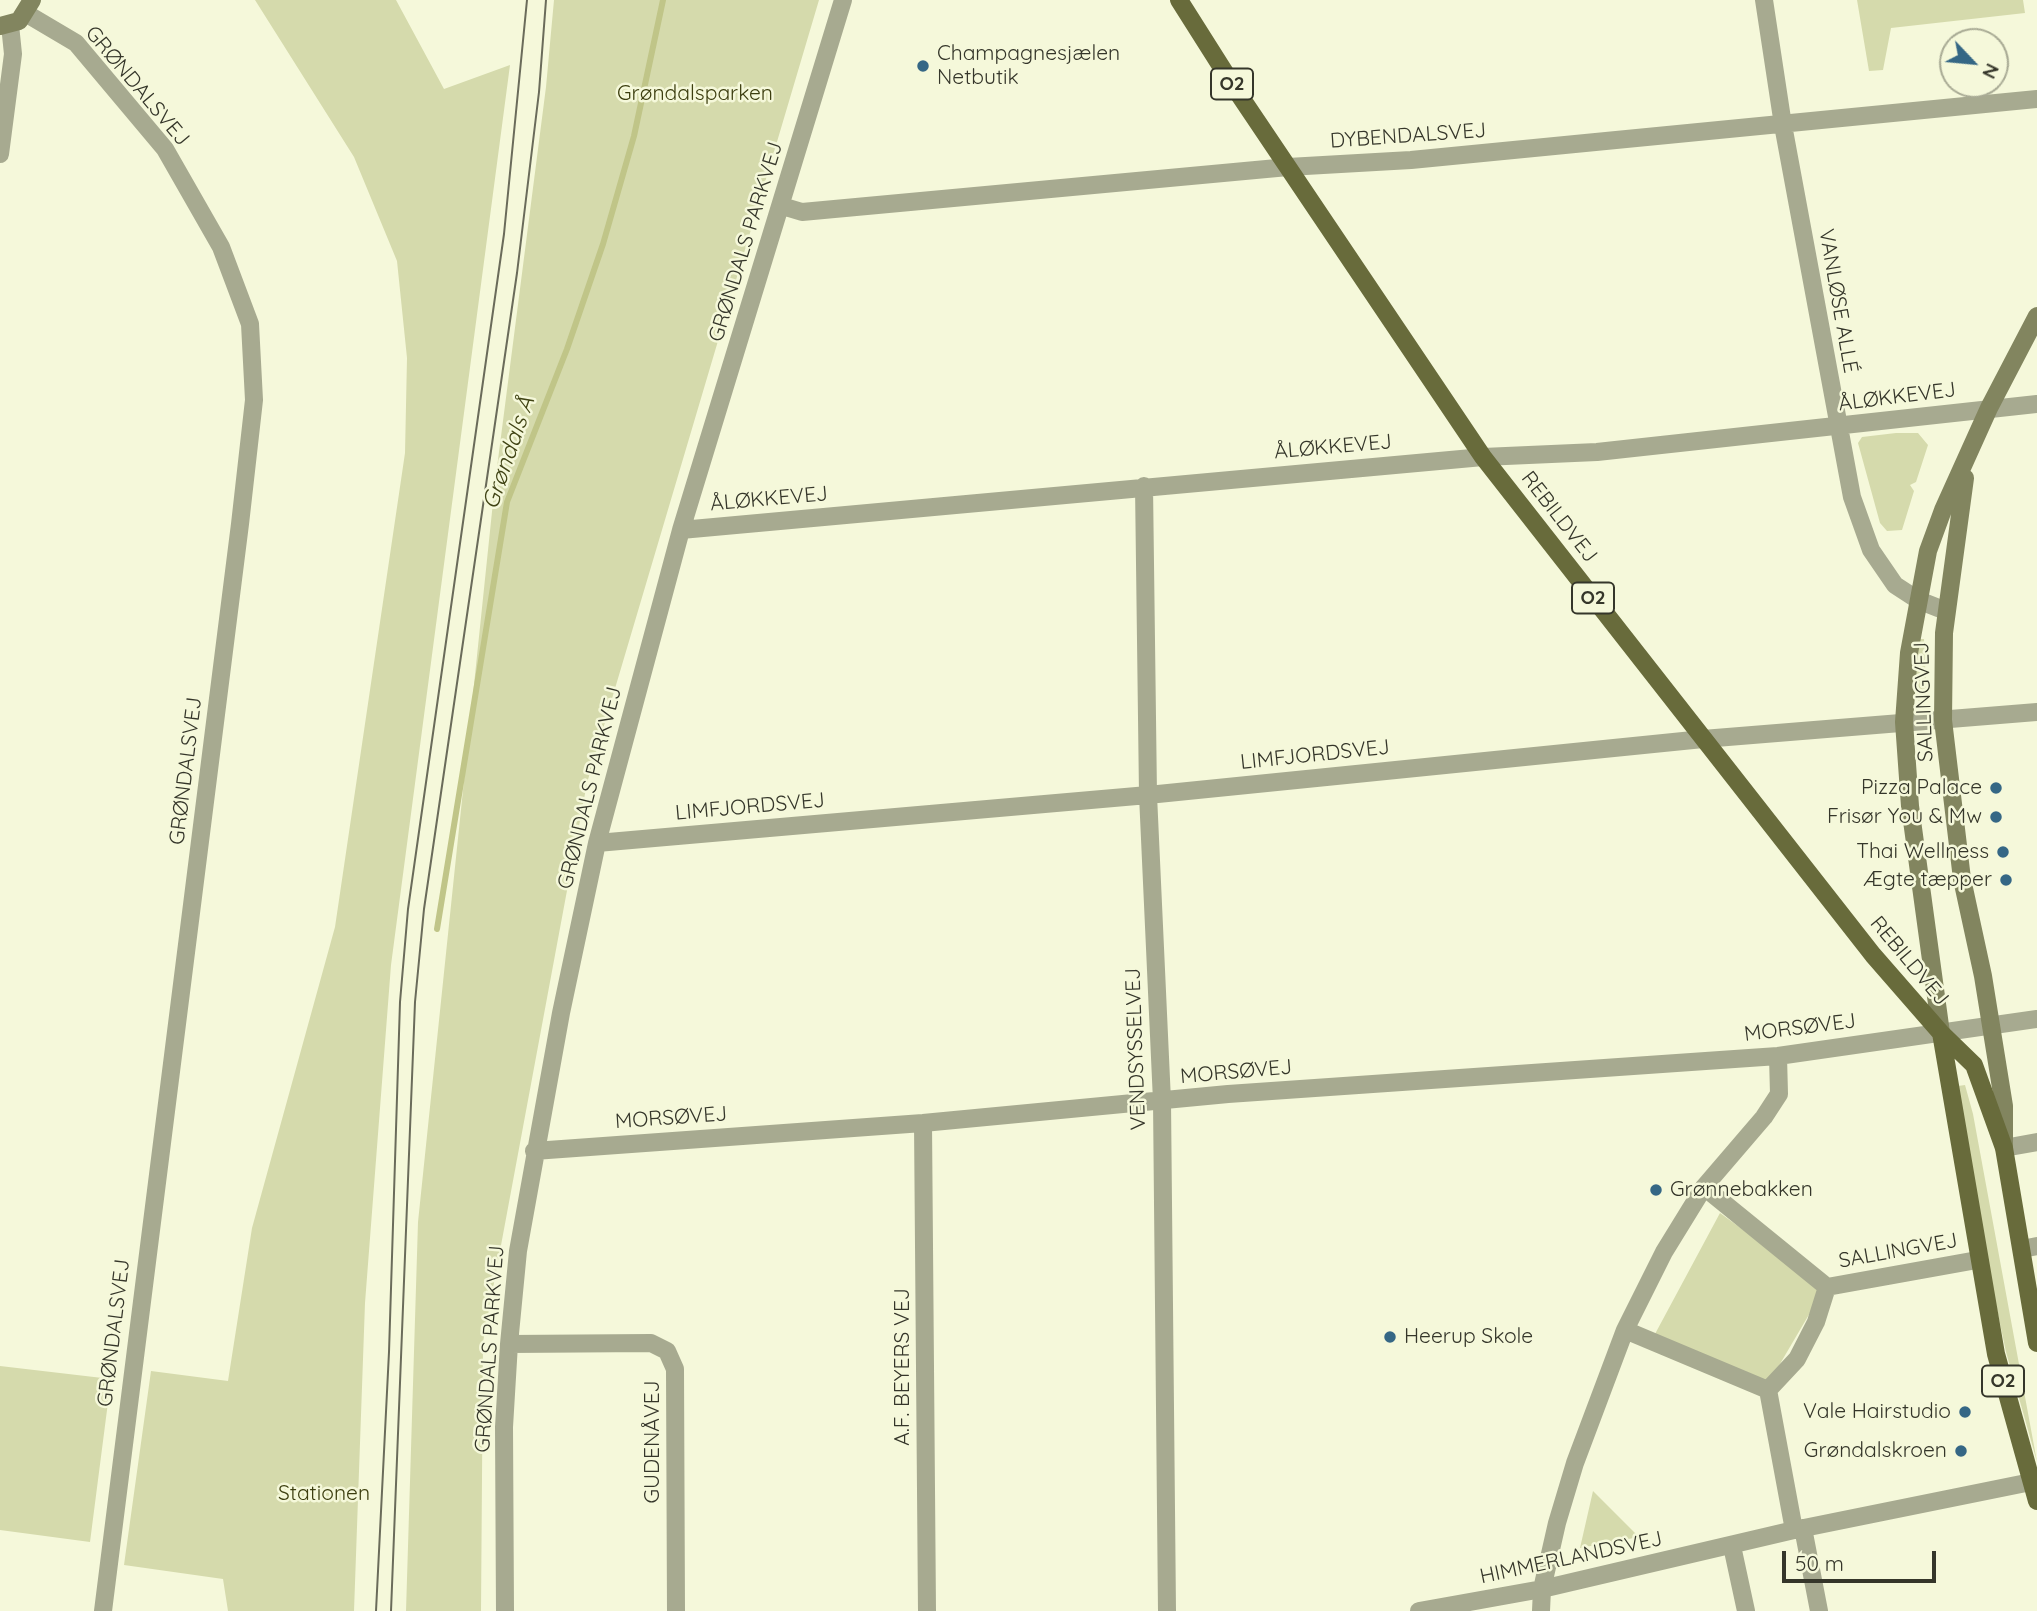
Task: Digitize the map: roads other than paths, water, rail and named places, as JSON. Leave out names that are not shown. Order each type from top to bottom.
[{"type":"main road","name":"REBILDVEJ","points":[[1179,0],[1483,457],[1880,963],[1941,1033]]},
{"type":"main road","name":"SALLINGVEJ","points":[[1941,1033],[1974,1065],[2004,1148],[2029,1248],[2037,1343]]},
{"type":"main road","name":"SALLINGVEJ","points":[[1941,1033],[1996,1354],[2037,1501]]},
{"type":"street","name":"GRØNDALS PARKVEJ","points":[[505,1611],[504,1427],[518,1251],[534,1151],[597,843],[681,530],[843,0]]},
{"type":"street","name":"VANLØSE ALLÉ","points":[[1764,0],[1783,125],[1852,497],[1871,550],[1895,585],[1918,600],[1946,611]]},
{"type":"street","points":[[0,154],[13,54],[5,26],[30,7]]},
{"type":"street","name":"GRØNDALSVEJ","points":[[30,7],[76,43],[165,149],[221,247],[250,324],[254,400],[103,1611]]},
{"type":"street","name":"DYBENDALSVEJ","points":[[782,206],[802,212],[1288,167],[1411,160],[2037,99]]},
{"type":"street","name":"SALLINGVEJ","points":[[1941,1033],[1910,806],[1904,722],[1909,653],[1928,551],[1943,510],[1989,408],[2037,316]]},
{"type":"street","name":"ÅLØKKEVEJ","points":[[681,530],[1483,457],[1597,452],[2037,404]]},
{"type":"street","name":"SALLINGVEJ","points":[[1967,461],[1946,611],[1943,720],[1962,879],[1983,976],[1989,1027],[2004,1106],[2004,1148]]},
{"type":"street","name":"VENDSYSSELVEJ","points":[[1144,486],[1148,795],[1162,1101],[1167,1611]]},
{"type":"street","name":"LIMFJORDSVEJ","points":[[597,843],[1148,795],[1703,739],[2037,712]]},
{"type":"street","name":"MORSØVEJ","points":[[534,1151],[1778,1056],[2037,1019]]},
{"type":"street","points":[[1541,1611],[1542,1589],[1557,1523],[1575,1463],[1625,1330],[1664,1252],[1704,1188],[1764,1117],[1779,1094],[1778,1056]]},
{"type":"street","name":"A.F. BEYERS VEJ","points":[[923,1123],[927,1611]]},
{"type":"street","points":[[2004,1148],[2037,1142]]},
{"type":"street","points":[[1704,1188],[1827,1287],[1816,1322],[1797,1359],[1768,1390]]},
{"type":"street","name":"SALLINGVEJ","points":[[1827,1287],[1978,1259]]},
{"type":"street","points":[[1625,1330],[1768,1390]]},
{"type":"street","name":"GUDENÅVEJ","points":[[509,1344],[651,1343],[667,1351],[675,1369],[676,1611]]},
{"type":"street","points":[[1768,1390],[1819,1611]]},
{"type":"street","name":"HIMMERLANDSVEJ","points":[[1419,1611],[1542,1589],[1798,1529],[2031,1482]]},
{"type":"street","points":[[1732,1546],[1746,1611]]},
{"type":"waterway","name":"Grøndals Å","points":[[437,929],[507,502],[567,349],[603,244],[634,136],[663,0]]},
{"type":"tram line","points":[[376,1611],[389,1352],[400,1002],[408,909],[504,234],[527,0]]},
{"type":"tram line","points":[[391,1611],[415,1002],[424,909],[517,273],[539,92],[546,0]]},
{"type":"place","name":"Champagnesjælen Netbutik","points":[[923,66]]},
{"type":"place","name":"Pizza Palace","points":[[1996,788]]},
{"type":"place","name":"Frisør You & Mw","points":[[1996,817]]},
{"type":"place","name":"Thai Wellness","points":[[2003,852]]},
{"type":"place","name":"Ægte tæpper","points":[[2006,880]]},
{"type":"place","name":"Grønnebakken","points":[[1656,1190]]},
{"type":"place","name":"Heerup Skole","points":[[1390,1337]]},
{"type":"place","name":"Vale Hairstudio","points":[[1965,1412]]},
{"type":"place","name":"Grøndalskroen","points":[[1961,1451]]},
{"type":"park label","name":"Grøndalsparken","points":[[695,94]]},
{"type":"park label","name":"Stationen","points":[[324,1494]]}]
